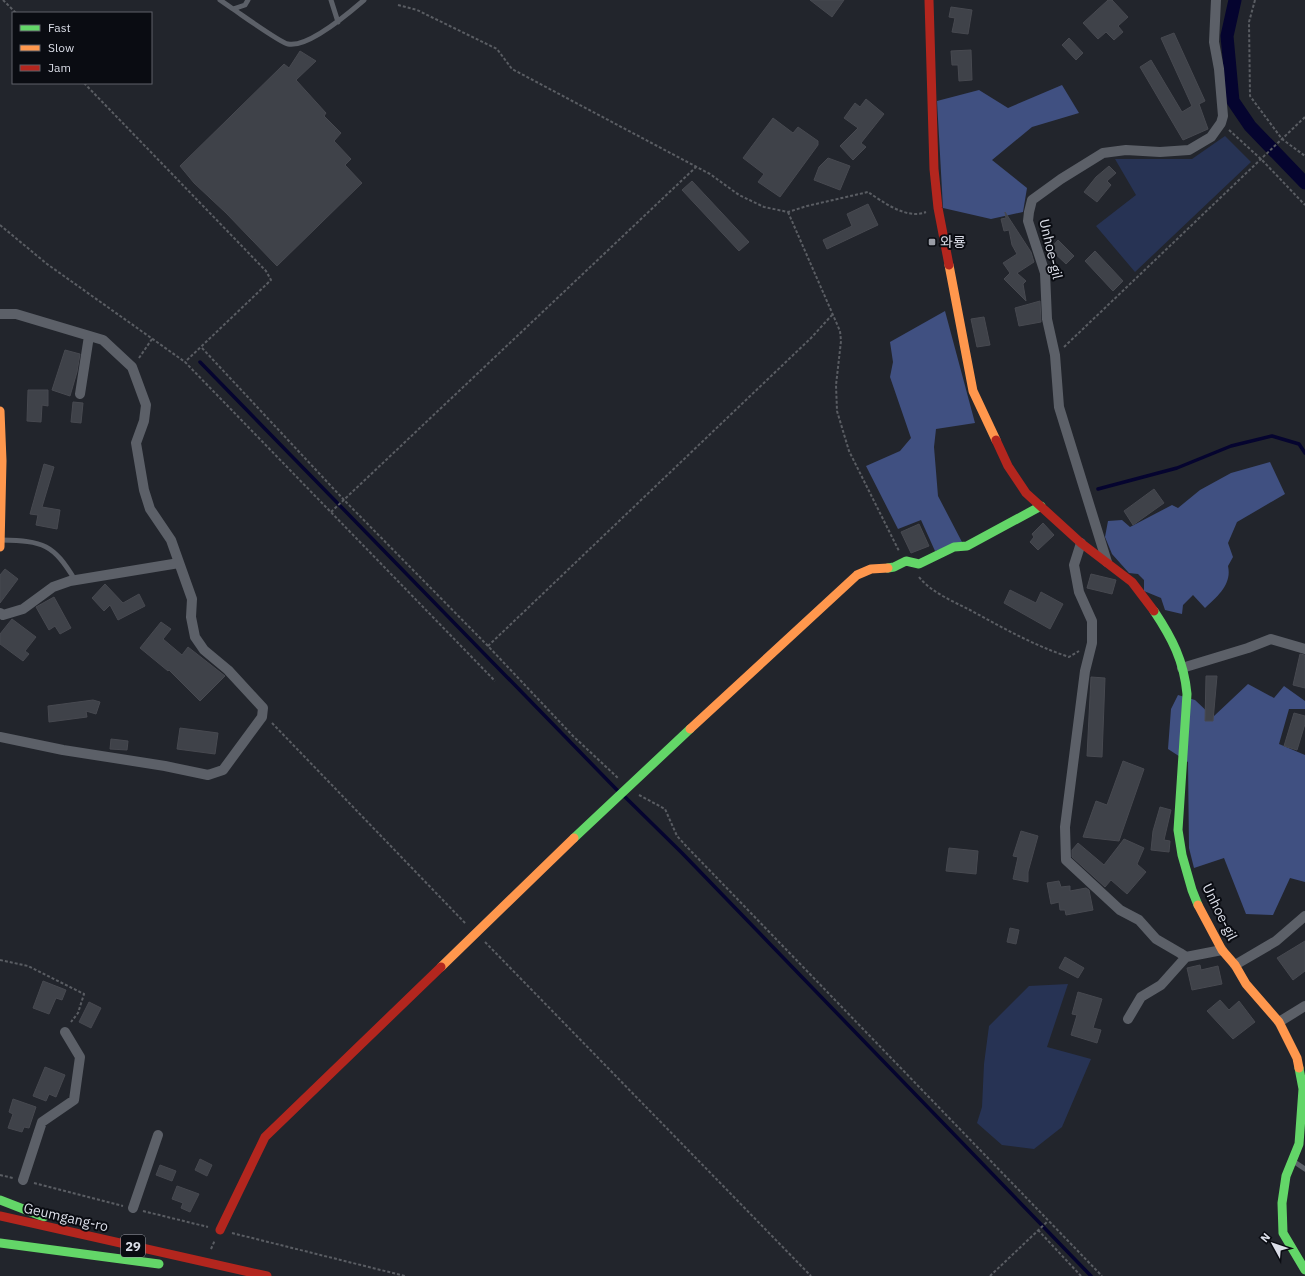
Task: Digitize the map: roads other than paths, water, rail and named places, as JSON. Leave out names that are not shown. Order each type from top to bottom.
[{"type":"main road","name":"Unhoe-gil","points":[[929,0],[934,154],[938,208],[973,391],[1008,466],[1026,493],[1081,544],[1132,582],[1172,639],[1182,668],[1187,694],[1178,830],[1182,855],[1192,890],[1203,915],[1222,950],[1235,965],[1246,984],[1279,1022],[1297,1058],[1303,1089],[1302,1129],[1299,1144],[1286,1176],[1282,1203],[1283,1233],[1305,1270]]},
{"type":"main road","points":[[0,411],[2,461],[0,547]]},
{"type":"main road","points":[[220,1230],[265,1137],[626,788],[857,575],[871,569],[894,567],[906,561],[919,564],[954,547],[967,546],[1041,506]]},
{"type":"main road","points":[[0,1200],[91,1237]]},
{"type":"main road","name":"Geumgang-ro","points":[[0,1216],[266,1276]]},
{"type":"main road","name":"Geumgang-ro","points":[[0,1243],[162,1265],[53,1240]]},
{"type":"street","name":"Unhoe-gil","points":[[1107,562],[1059,407],[1055,355],[1047,319],[1045,273],[1028,221],[1032,200],[1061,179],[1103,153],[1126,150],[1160,152],[1189,150],[1211,137],[1221,123],[1223,116],[1219,69],[1214,42],[1216,0]]},
{"type":"street","points":[[0,314],[16,314],[103,340],[132,367],[146,405],[144,421],[136,442],[144,490],[150,509],[171,540],[192,599],[191,617],[194,637],[204,650],[228,670],[263,708],[262,717],[223,770],[208,775],[165,766],[63,750],[0,737]]},
{"type":"street","points":[[80,394],[89,336]]},
{"type":"street","points":[[1081,544],[1074,565],[1079,592],[1092,622],[1092,643],[1084,671],[1065,827],[1066,860],[1120,910],[1139,920],[1156,939],[1186,957]]},
{"type":"street","points":[[0,613],[4,615],[23,609],[53,587],[75,580],[179,563]]},
{"type":"street","points":[[1182,668],[1248,648],[1271,639],[1305,649]]},
{"type":"street","points":[[1235,965],[1276,941],[1305,916]]},
{"type":"street","points":[[1128,1019],[1141,997],[1161,985],[1186,957],[1222,950]]},
{"type":"street","points":[[1279,1022],[1305,1006]]},
{"type":"street","points":[[23,1180],[42,1122],[74,1100],[80,1057],[65,1032]]},
{"type":"street","points":[[133,1208],[158,1135]]},
{"type":"lane","points":[[220,0],[287,44],[302,43],[338,22],[364,0]]},
{"type":"lane","points":[[233,9],[245,5],[248,0]]},
{"type":"lane","points":[[330,0],[338,22]]},
{"type":"lane","points":[[0,540],[23,540],[50,548],[62,559],[75,580]]},
{"type":"lane","points":[[1292,1160],[1305,1169]]},
{"type":"waterway","points":[[1235,0],[1227,36],[1233,101],[1250,126],[1305,183]]},
{"type":"waterway","points":[[200,362],[618,791]]},
{"type":"waterway","points":[[1098,489],[1177,468],[1231,446],[1272,436],[1299,444],[1305,453]]},
{"type":"waterway","points":[[623,795],[682,853],[1091,1276]]},
{"type":"place","name":"와룡","points":[[932,242]]}]
